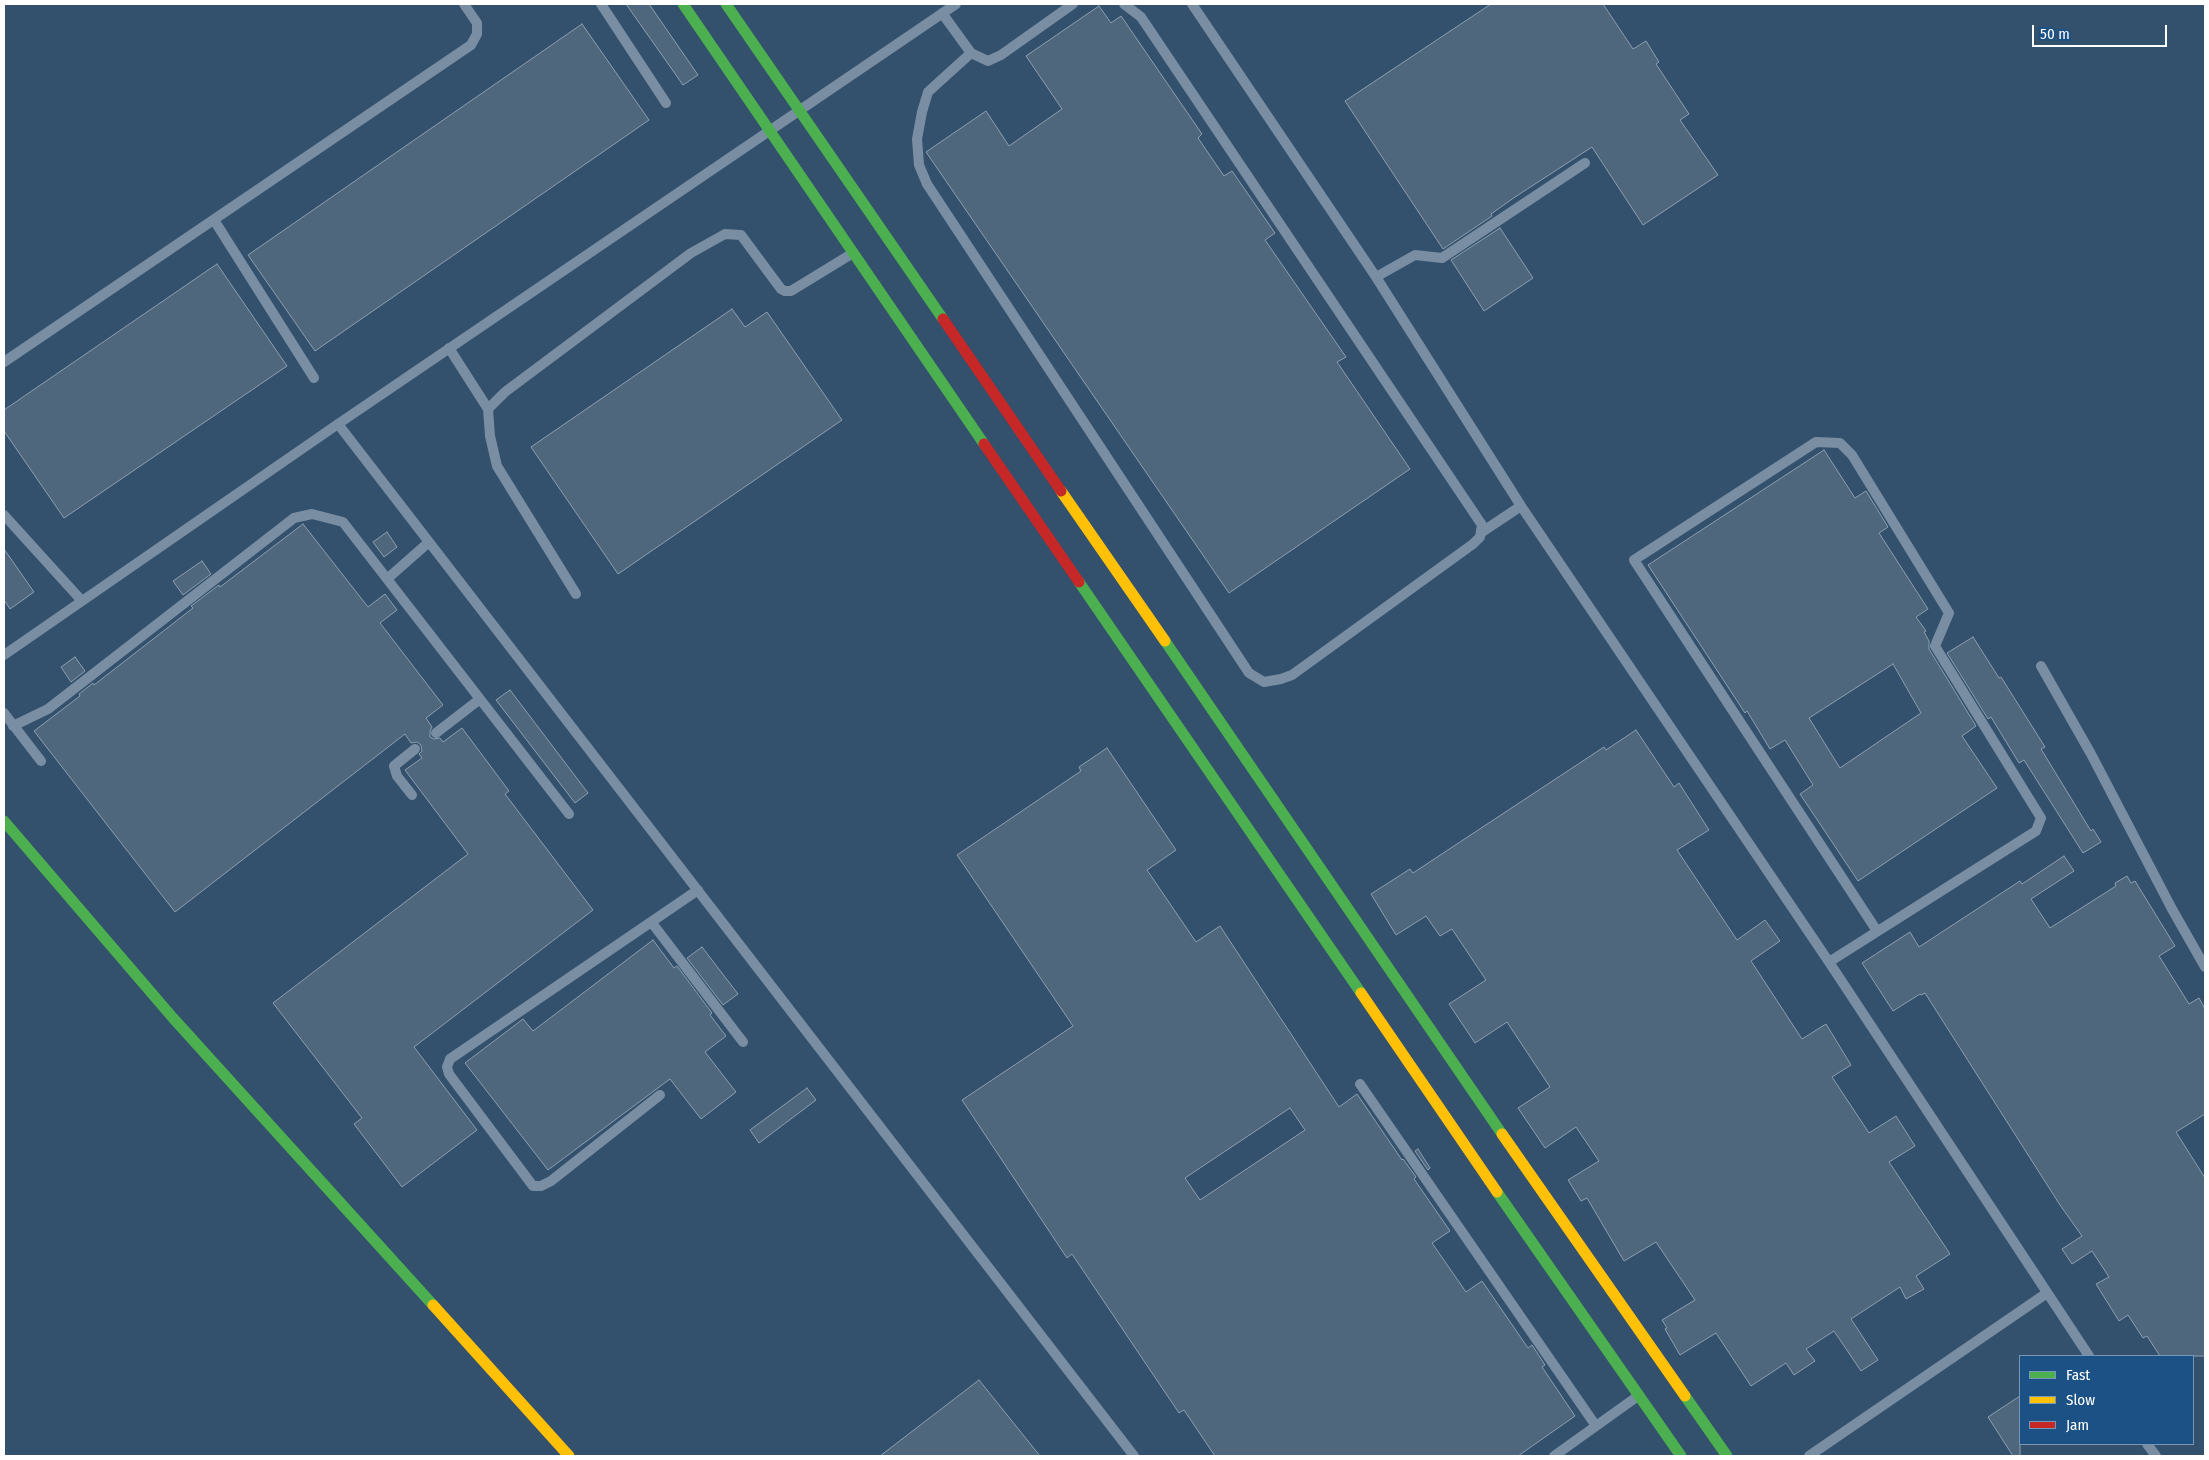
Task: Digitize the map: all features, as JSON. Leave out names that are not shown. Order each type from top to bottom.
[{"type":"street","points":[[683,4],[1266,846],[1681,1456]]},
{"type":"street","points":[[726,4],[1290,830],[1727,1456]]},
{"type":"street","points":[[4,821],[173,1018],[569,1456]]},
{"type":"lane","points":[[4,362],[471,46],[477,34],[477,23],[464,4]]},
{"type":"lane","points":[[601,4],[666,103]]},
{"type":"lane","points":[[4,655],[338,424],[956,4]]},
{"type":"lane","points":[[942,13],[971,53],[988,61],[1001,55],[1073,4]]},
{"type":"lane","points":[[1124,4],[1141,18],[1480,519],[1482,532]]},
{"type":"lane","points":[[1195,5],[1376,277],[1521,506],[1829,962],[2088,1355]]},
{"type":"lane","points":[[971,53],[928,92],[917,139],[919,165],[927,184],[1249,673],[1264,682],[1292,675],[1473,544],[1482,532],[1521,506]]},
{"type":"lane","points":[[1376,277],[1415,255],[1442,258],[1585,163]]},
{"type":"lane","points":[[214,220],[314,378]]},
{"type":"lane","points":[[488,409],[505,392],[691,253],[725,234],[741,235],[782,289],[786,291],[791,291],[854,253]]},
{"type":"lane","points":[[450,348],[488,409],[490,436],[497,466],[576,594]]},
{"type":"lane","points":[[338,424],[1134,1456]]},
{"type":"lane","points":[[1829,962],[2036,831],[2041,818],[1935,646],[1950,613],[1852,455],[1840,443],[1816,442],[1634,560],[1877,931]]},
{"type":"lane","points":[[13,726],[48,708],[294,518],[312,514],[343,522],[569,814]]},
{"type":"lane","points":[[4,515],[82,601]]},
{"type":"lane","points":[[387,579],[429,542]]},
{"type":"lane","points":[[2041,666],[2091,754],[2172,910],[2205,967]]},
{"type":"lane","points":[[436,733],[480,699]]},
{"type":"lane","points":[[4,713],[41,761]]},
{"type":"lane","points":[[412,795],[397,776],[394,766],[416,749]]},
{"type":"lane","points":[[660,1095],[551,1181],[541,1186],[534,1186],[449,1074],[447,1067],[450,1059],[698,890]]},
{"type":"lane","points":[[652,923],[743,1042]]},
{"type":"lane","points":[[1360,1084],[1596,1426]]},
{"type":"lane","points":[[1809,1456],[2047,1293]]},
{"type":"lane","points":[[1554,1456],[1639,1396]]},
{"type":"lane","points":[[2148,1445],[2156,1456]]},
{"type":"building","points":[[626,4],[649,4],[698,75],[683,85]]},
{"type":"building","points":[[1491,4],[1603,4],[1633,49],[1646,41],[1659,62],[1656,64],[1689,114],[1680,120],[1718,175],[1643,225],[1592,147],[1515,197],[1491,214],[1492,216],[1443,249],[1345,101]]},
{"type":"building","points":[[1099,6],[1111,23],[1121,16],[1202,134],[1198,138],[1224,176],[1232,171],[1275,233],[1265,240],[1346,357],[1337,362],[1410,469],[1229,593],[926,152],[986,111],[1009,146],[1062,109],[1026,56]]},
{"type":"building","points":[[582,24],[649,120],[315,351],[248,255]]},
{"type":"building","points":[[1500,228],[1533,278],[1484,311],[1451,260]]},
{"type":"building","points":[[217,264],[287,366],[64,518],[4,431],[4,410]]},
{"type":"building","points":[[732,309],[745,327],[767,312],[842,420],[618,574],[531,447]]},
{"type":"building","points":[[1824,450],[1855,498],[1866,491],[1888,527],[1879,533],[1928,609],[1916,617],[1926,631],[1924,632],[1929,641],[1929,649],[1976,726],[1962,736],[1997,788],[1858,881],[1800,794],[1813,785],[1785,740],[1770,749],[1747,711],[1745,713],[1648,565]],"holes":[[[1893,664],[1921,713],[1840,768],[1809,718]]]},
{"type":"building","points":[[303,524],[368,607],[385,594],[397,610],[380,623],[443,705],[426,718],[432,727],[430,737],[434,739],[440,738],[443,742],[462,728],[509,791],[505,794],[593,910],[414,1047],[477,1130],[402,1187],[354,1124],[362,1118],[273,1003],[468,854],[405,770],[422,758],[419,754],[422,751],[421,745],[417,742],[411,743],[405,734],[175,912],[34,731],[80,696],[79,694],[93,683],[94,685],[193,608],[191,606],[219,585],[220,587]]},
{"type":"building","points":[[387,532],[397,547],[384,557],[373,542]]},
{"type":"building","points":[[4,549],[34,592],[10,609],[4,600]]},
{"type":"building","points":[[202,561],[211,574],[183,595],[173,581]]},
{"type":"building","points":[[1973,637],[1999,678],[2001,677],[2045,747],[2041,749],[2091,831],[2093,829],[2101,842],[2083,853],[2024,760],[2019,763],[1991,717],[1988,719],[1947,653]]},
{"type":"building","points":[[75,657],[85,671],[71,682],[61,667]]},
{"type":"building","points":[[510,690],[588,793],[575,803],[496,700]]},
{"type":"building","points":[[1636,730],[1674,787],[1679,783],[1709,830],[1677,850],[1737,940],[1765,920],[1780,941],[1751,961],[1802,1039],[1826,1024],[1851,1065],[1832,1077],[1869,1133],[1896,1116],[1915,1146],[1889,1162],[1950,1254],[1916,1276],[1924,1289],[1906,1299],[1900,1287],[1851,1319],[1878,1360],[1861,1371],[1834,1331],[1806,1349],[1815,1361],[1794,1375],[1786,1363],[1751,1386],[1716,1333],[1680,1355],[1662,1320],[1695,1300],[1656,1242],[1624,1261],[1587,1198],[1581,1201],[1568,1180],[1599,1161],[1576,1127],[1545,1148],[1518,1108],[1550,1087],[1507,1022],[1475,1043],[1449,1004],[1486,980],[1452,929],[1440,936],[1426,916],[1396,935],[1371,894],[1410,869],[1413,873],[1604,747],[1606,750]]},
{"type":"building","points":[[1107,748],[1176,850],[1147,870],[1196,942],[1220,926],[1339,1107],[1357,1094],[1402,1160],[1416,1177],[1414,1179],[1450,1231],[1432,1243],[1466,1292],[1482,1281],[1528,1348],[1532,1345],[1545,1365],[1542,1367],[1575,1416],[1518,1456],[1215,1456],[1184,1410],[1179,1413],[1072,1254],[1067,1258],[962,1100],[1073,1026],[957,855],[1081,771],[1079,767]],"holes":[[[1290,1108],[1305,1130],[1200,1200],[1185,1178]]]},
{"type":"building","points":[[2064,856],[2074,871],[2031,899],[2050,928],[2116,886],[2115,883],[2127,876],[2131,883],[2135,881],[2175,946],[2159,956],[2189,1004],[2199,998],[2205,1009],[2205,1114],[2176,1132],[2205,1178],[2205,1356],[2159,1355],[2147,1336],[2143,1338],[2128,1315],[2119,1321],[2096,1284],[2109,1277],[2092,1251],[2072,1264],[2062,1249],[2082,1236],[2060,1205],[1925,993],[1920,994],[1893,1011],[1862,963],[1910,932],[1919,947],[2020,881],[2022,884]]},
{"type":"building","points":[[653,940],[674,968],[677,966],[712,1013],[710,1015],[726,1036],[705,1052],[736,1092],[701,1119],[670,1079],[548,1170],[465,1063],[523,1019],[533,1031]]},
{"type":"building","points":[[702,947],[738,994],[723,1005],[687,958]]},
{"type":"building","points":[[807,1088],[816,1100],[759,1143],[750,1130]]},
{"type":"building","points":[[1418,1149],[1430,1168],[1428,1170],[1415,1151]]},
{"type":"building","points":[[979,1380],[1040,1456],[880,1456]]},
{"type":"building","points":[[2019,1397],[2020,1456],[2013,1456],[1988,1417]]},
{"type":"traffic: fast","points":[[683,4],[984,444]]},
{"type":"traffic: fast","points":[[726,4],[943,319]]},
{"type":"traffic: fast","points":[[1079,582],[1361,993]]},
{"type":"traffic: fast","points":[[1165,641],[1502,1134]]},
{"type":"traffic: fast","points":[[4,821],[173,1018],[433,1305]]},
{"type":"traffic: fast","points":[[1497,1192],[1681,1456]]},
{"type":"traffic: fast","points":[[1685,1396],[1727,1456]]},
{"type":"traffic: slow","points":[[1061,491],[1165,641]]},
{"type":"traffic: slow","points":[[1361,993],[1497,1192]]},
{"type":"traffic: slow","points":[[1502,1134],[1685,1396]]},
{"type":"traffic: slow","points":[[433,1305],[569,1456]]},
{"type":"traffic: jam","points":[[943,319],[1061,491]]},
{"type":"traffic: jam","points":[[984,444],[1079,582]]}]
